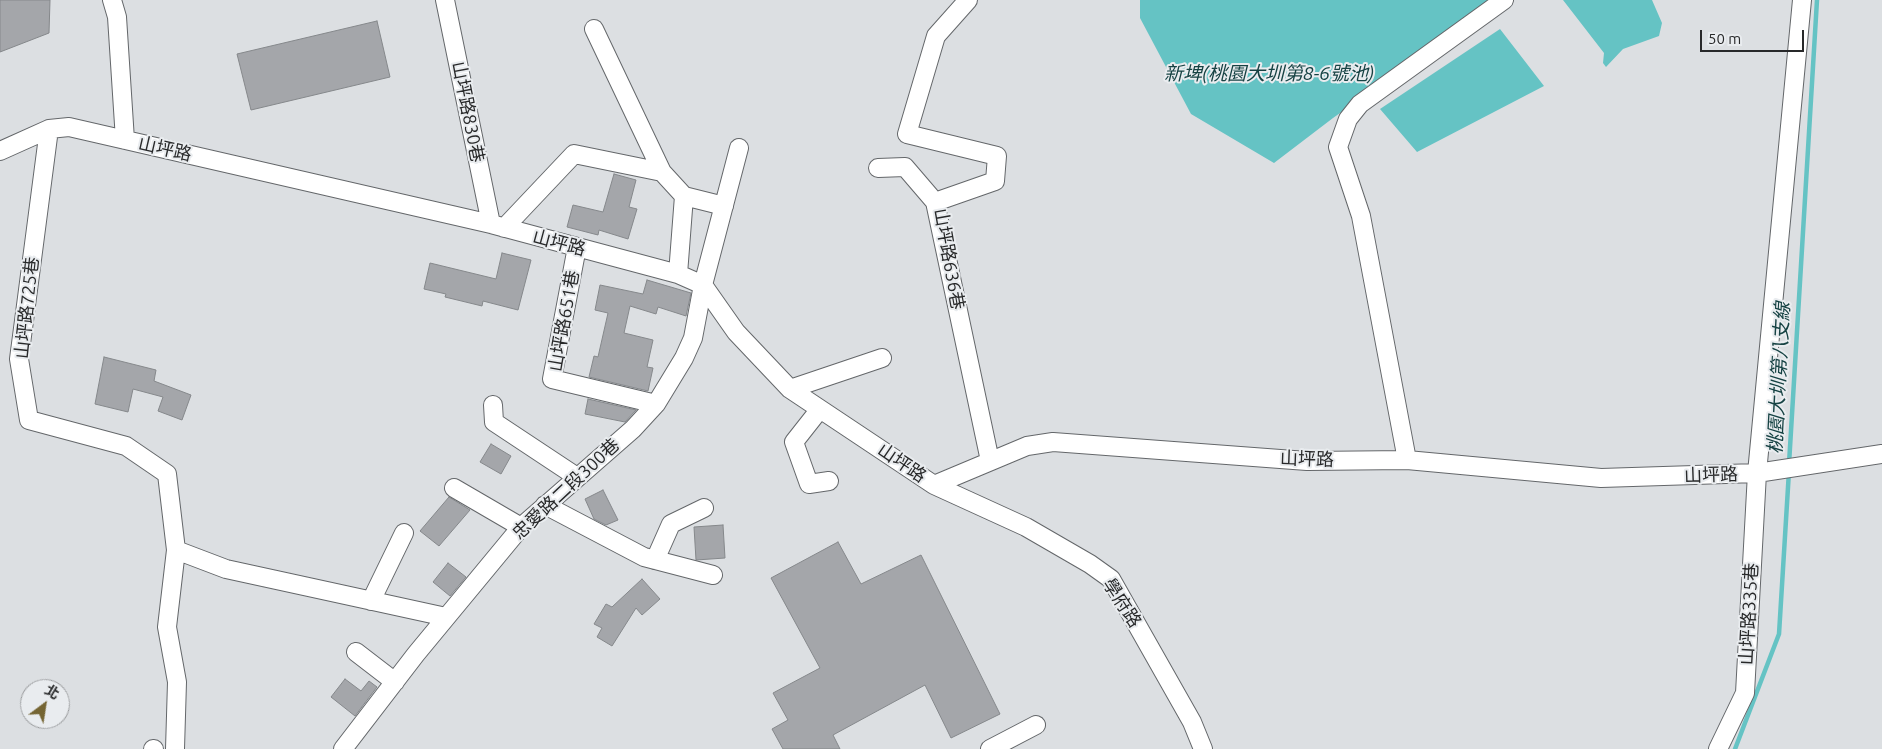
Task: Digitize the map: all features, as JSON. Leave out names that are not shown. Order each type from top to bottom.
[{"type":"street","points":[[112,0],[117,17],[125,140]]},
{"type":"street","name":"山坪路830巷","points":[[445,0],[497,226]]},
{"type":"street","name":"山坪路636巷","points":[[968,0],[936,36],[907,134],[997,156],[995,181],[935,202],[990,461]]},
{"type":"street","points":[[1407,460],[1360,216],[1338,147],[1348,119],[1360,104],[1504,0]]},
{"type":"street","name":"山坪路335巷","points":[[1718,749],[1745,693],[1757,473],[1802,0]]},
{"type":"street","points":[[594,29],[662,172],[684,196],[724,206]]},
{"type":"street","name":"山坪路","points":[[0,151],[49,128],[69,127],[497,226],[678,274],[703,285],[736,332],[790,389],[934,484],[1027,446],[1053,442],[1307,461],[1407,460],[1602,478],[1757,473],[1882,454]]},
{"type":"street","name":"山坪路725巷","points":[[49,128],[19,359],[29,420],[126,446],[167,474],[176,550],[167,627],[177,682],[175,749]]},
{"type":"street","name":"忠愛路二段300巷","points":[[343,749],[446,618],[521,527],[633,429],[656,404],[684,358],[693,338],[703,285],[739,148]]},
{"type":"street","points":[[497,226],[574,154],[662,172]]},
{"type":"street","points":[[878,168],[905,167],[935,202]]},
{"type":"street","points":[[678,274],[684,196]]},
{"type":"street","name":"山坪路651巷","points":[[577,247],[552,379],[656,404]]},
{"type":"street","points":[[790,389],[882,358]]},
{"type":"street","points":[[493,405],[494,422],[577,477]]},
{"type":"street","points":[[820,409],[794,442],[809,484],[829,481]]},
{"type":"street","name":"學府路","points":[[934,484],[1026,527],[1090,564],[1111,579],[1192,722],[1203,749]]},
{"type":"street","points":[[454,488],[521,527]]},
{"type":"street","points":[[545,506],[644,557],[713,575]]},
{"type":"street","points":[[655,560],[671,524],[704,508]]},
{"type":"street","points":[[371,601],[404,533]]},
{"type":"street","points":[[176,550],[226,569],[446,618]]},
{"type":"street","points":[[356,652],[395,682]]},
{"type":"street","points":[[990,749],[1036,725]]},
{"type":"water","name":"新埤(桃園大圳第8-6號池)","points":[[1140,0],[1501,0],[1333,118],[1274,163],[1191,114],[1140,18]]},
{"type":"water","points":[[1563,0],[1652,0],[1662,23],[1659,36],[1623,49],[1606,67],[1603,63],[1604,53]]},
{"type":"water","points":[[1500,29],[1544,86],[1417,152],[1380,109]]},
{"type":"building","points":[[0,0],[50,0],[49,33],[0,52]]},
{"type":"building","points":[[377,21],[390,77],[251,110],[237,54]]},
{"type":"building","points":[[614,174],[636,180],[629,207],[637,209],[628,239],[599,230],[598,235],[567,227],[573,205],[603,212]]},
{"type":"building","points":[[502,253],[531,260],[518,310],[483,301],[482,306],[445,297],[446,294],[424,289],[430,263],[496,279]]},
{"type":"building","points":[[647,280],[691,293],[686,316],[658,307],[656,314],[630,306],[624,333],[653,340],[647,367],[653,368],[648,391],[589,377],[594,356],[598,357],[608,313],[595,310],[600,285],[643,294]]},
{"type":"building","points":[[104,357],[156,370],[154,381],[191,395],[182,420],[158,411],[163,397],[133,389],[128,412],[95,404]]},
{"type":"building","points":[[588,399],[636,410],[625,422],[585,414]]},
{"type":"building","points":[[491,444],[511,456],[501,474],[480,462]]},
{"type":"building","points":[[603,490],[618,520],[606,525],[594,519],[585,499]]},
{"type":"building","points":[[449,497],[470,510],[439,546],[420,531]]},
{"type":"building","points":[[723,525],[725,558],[696,560],[694,527]]},
{"type":"building","points":[[838,542],[861,584],[921,555],[1000,714],[951,738],[925,685],[833,735],[840,749],[783,749],[772,729],[788,720],[773,693],[820,668],[771,578]]},
{"type":"building","points":[[448,563],[466,577],[450,596],[433,582]]},
{"type":"building","points":[[642,579],[660,599],[642,615],[636,608],[612,646],[597,637],[602,628],[594,624],[606,604],[612,607]]},
{"type":"building","points":[[345,679],[361,691],[369,681],[377,687],[355,716],[331,697]]},
{"type":"waterway","name":"桃園大圳第八支線","points":[[1789,464],[1817,0]]},
{"type":"waterway","name":"桃園大圳第八支線","points":[[1735,749],[1779,634],[1789,471]]}]
